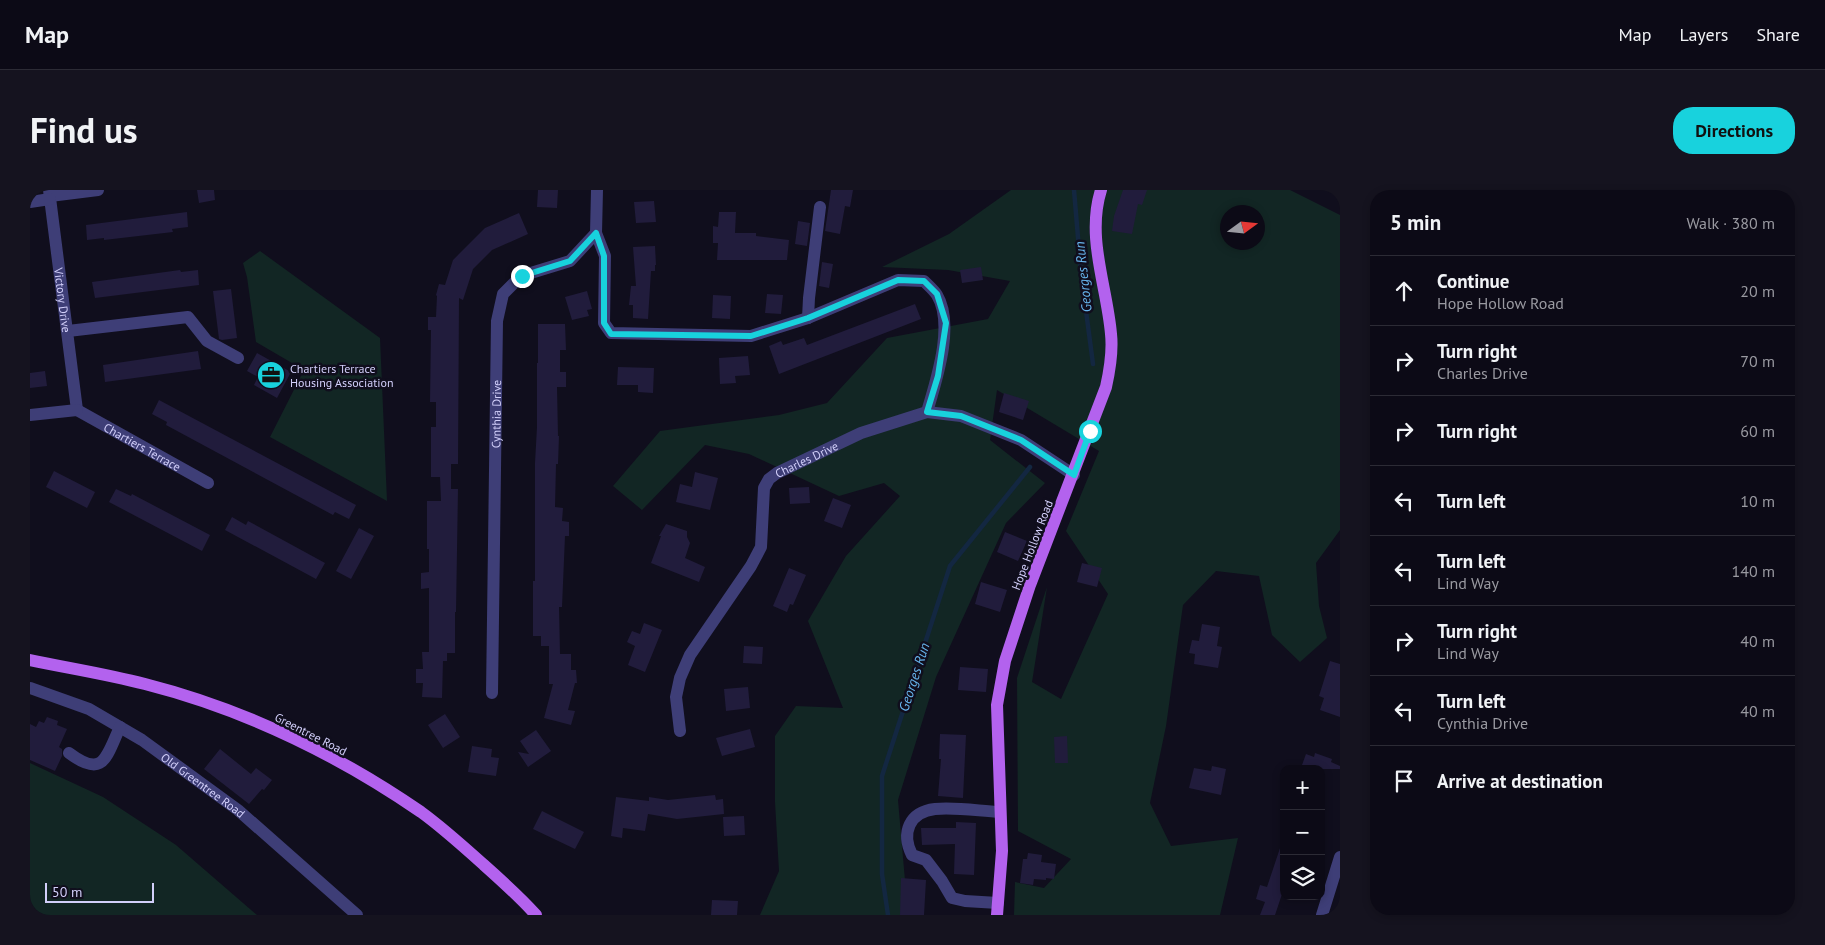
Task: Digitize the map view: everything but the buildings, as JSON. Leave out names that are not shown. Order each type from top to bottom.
[{"type":"main road","name":"Hope Hollow Road","points":[[998,909],[1002,851],[997,705],[1005,661],[1030,585],[1074,475],[1106,387],[1111,361],[1109,316],[1096,245],[1095,227],[1101,190]]},
{"type":"main road","name":"Greentree Road","points":[[30,660],[145,684],[220,707],[307,746],[378,785],[422,813],[474,856],[536,915]]},
{"type":"street","points":[[30,202],[50,195],[98,190]]},
{"type":"street","points":[[597,190],[596,233],[604,256],[604,323],[611,334],[751,336],[808,318],[898,280],[924,281],[937,294],[946,323],[938,376],[927,412]]},
{"type":"street","name":"Victory Drive","points":[[50,195],[77,410]]},
{"type":"street","points":[[808,318],[820,207]]},
{"type":"street","name":"Cynthia Drive","points":[[492,693],[497,321],[503,294],[522,276],[570,261],[596,233]]},
{"type":"street","points":[[68,331],[188,317],[206,341],[238,358]]},
{"type":"street","points":[[30,415],[77,410]]},
{"type":"street","name":"Chartiers Terrace","points":[[77,410],[208,483]]},
{"type":"street","name":"Charles Drive","points":[[680,731],[676,697],[680,678],[690,655],[751,566],[761,547],[764,488],[769,479],[777,472],[861,433],[927,412],[961,416],[1021,440],[1074,475]]},
{"type":"street","name":"Old Greentree Road","points":[[30,688],[89,709],[142,740],[238,810],[357,915]]},
{"type":"street","points":[[69,753],[82,762],[94,766],[107,756],[120,727]]},
{"type":"street","points":[[998,909],[952,898],[926,860],[912,855],[907,846],[906,833],[910,824],[919,814],[934,810],[1000,812]]},
{"type":"street","points":[[1322,915],[1340,857]]},
{"type":"green space","points":[[1011,190],[1290,190],[1340,215],[1340,530],[1316,563],[1319,606],[1327,638],[1300,662],[1272,635],[1259,576],[1216,571],[1183,605],[1166,726],[1150,803],[1171,846],[1238,838],[1220,915],[1014,915],[1015,882],[1044,888],[1071,859],[1018,831],[1017,678],[1047,587],[1032,682],[1061,699],[1108,594],[1066,531],[1099,451],[997,390],[990,440],[1045,483],[1006,523],[936,677],[898,800],[908,915],[760,915],[779,871],[775,802],[775,736],[796,706],[843,708],[808,621],[846,556],[900,496],[884,483],[839,496],[749,454],[705,445],[642,510],[613,486],[660,431],[779,415],[827,403],[887,338],[988,319],[1010,281],[948,270],[882,267],[949,234]]},
{"type":"green space","points":[[260,251],[380,338],[387,501],[270,437],[304,370],[256,342],[247,277],[243,263]]},
{"type":"green space","points":[[30,763],[103,797],[176,845],[257,915],[30,915]]},
{"type":"waterway","name":"Georges Run","points":[[1074,190],[1081,273],[1093,364]]},
{"type":"waterway","name":"Georges Run","points":[[888,915],[882,874],[882,776],[950,566],[1030,467]]},
{"type":"place","name":"Chartiers Terrace Housing Association","points":[[271,375]]},
{"type":"route","points":[[522,276],[570,261],[596,233],[604,256],[604,323],[611,334],[632,335],[751,336],[808,318],[898,280],[924,281],[937,294],[942,305],[946,323],[938,376],[927,412],[961,416],[1021,440],[1074,475],[1090,431]]}]
